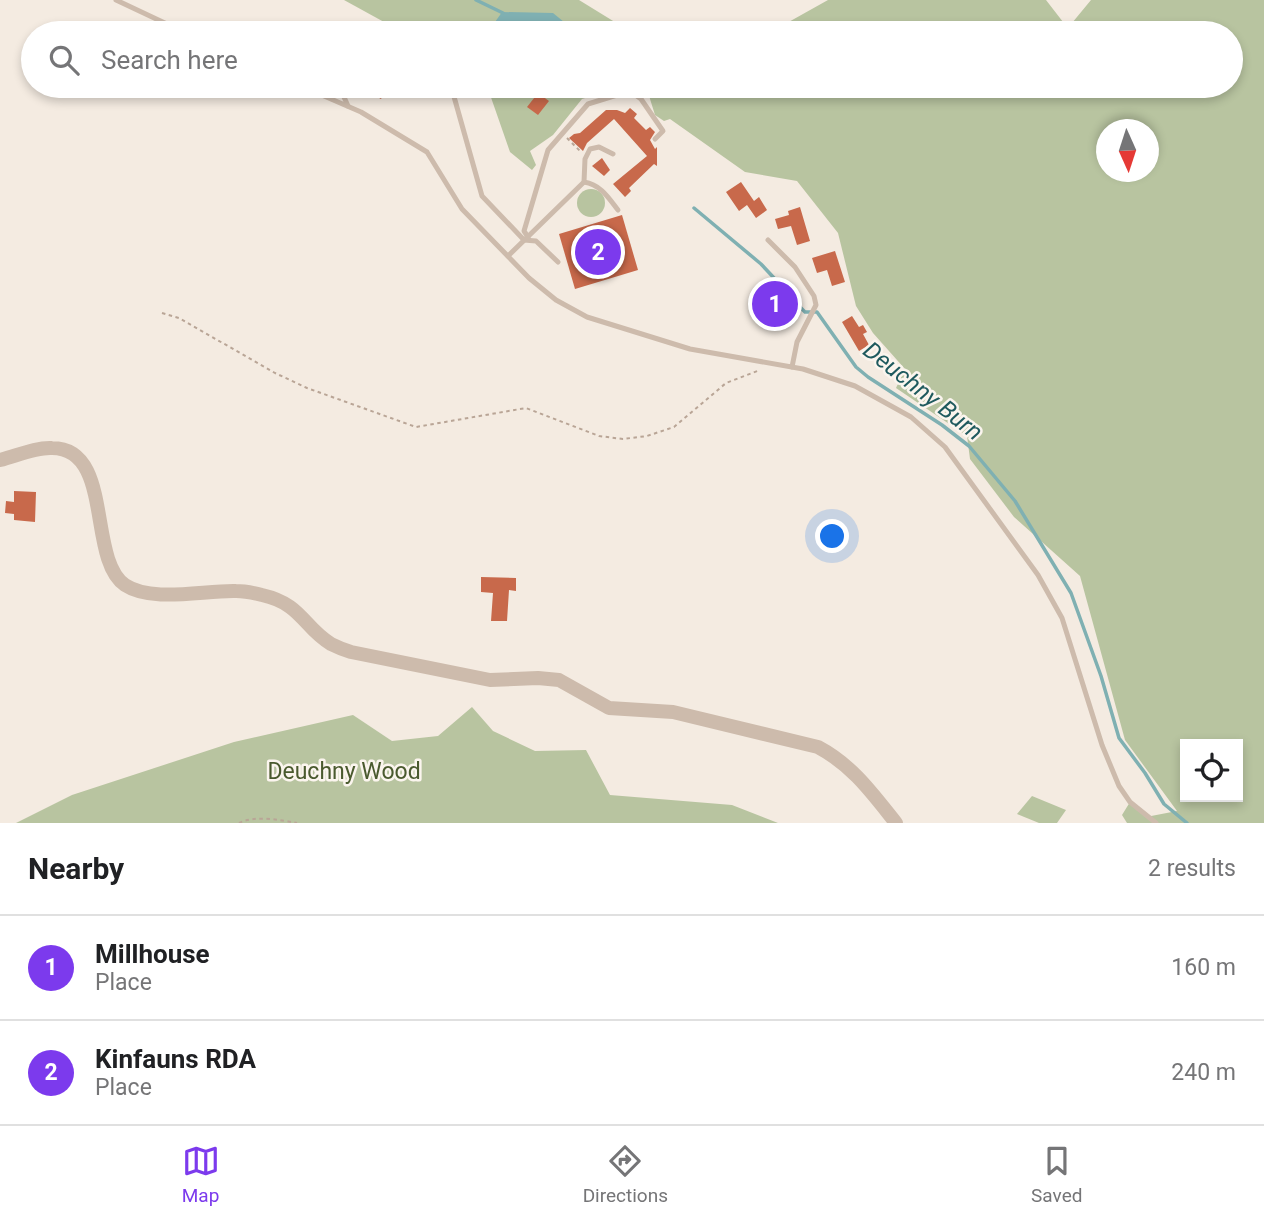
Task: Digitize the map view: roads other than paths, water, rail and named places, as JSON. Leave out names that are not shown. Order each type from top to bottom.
[{"type":"street","points":[[0,460],[50,447],[62,449],[80,461],[86,469],[97,503],[110,566],[125,585],[137,590],[162,594],[237,591],[266,596],[293,607],[330,643],[351,652],[490,680],[559,680],[609,708],[673,712],[817,747],[832,754],[857,774],[896,823]]},
{"type":"lane","points":[[116,0],[161,21]]},
{"type":"lane","points":[[328,98],[427,152],[463,209],[529,278],[556,300],[587,317],[690,349],[792,367],[855,386],[911,418],[945,447],[1044,585],[1062,618],[1102,745],[1119,786],[1130,802],[1156,823]]},
{"type":"lane","points":[[344,98],[348,107]]},
{"type":"lane","points":[[454,98],[482,196],[526,238],[544,246],[558,262]]},
{"type":"lane","points":[[526,238],[524,231],[548,150],[588,104],[607,98]]},
{"type":"lane","points":[[639,98],[663,131],[656,139]]},
{"type":"lane","points":[[508,256],[584,182],[585,159],[590,149],[599,147],[613,154]]},
{"type":"lane","points":[[584,182],[602,189],[618,210]]},
{"type":"lane","points":[[768,240],[795,267],[814,296],[816,305],[797,342],[792,367]]},
{"type":"water","points":[[502,12],[553,13],[563,21],[496,21]]},
{"type":"waterway","name":"Deuchny Burn","points":[[476,0],[503,13]]},
{"type":"waterway","name":"Deuchny Burn","points":[[694,208],[775,279],[788,283],[794,290],[798,305],[805,312],[817,312],[856,367],[969,446],[1015,501],[1071,593],[1101,676],[1119,738],[1164,804],[1187,823]]},
{"type":"place","name":"Kinfauns RDA","points":[[598,252]]},
{"type":"place","name":"Millhouse","points":[[775,304]]},
{"type":"park label","name":"Deuchny Wood","points":[[344,771]]}]
